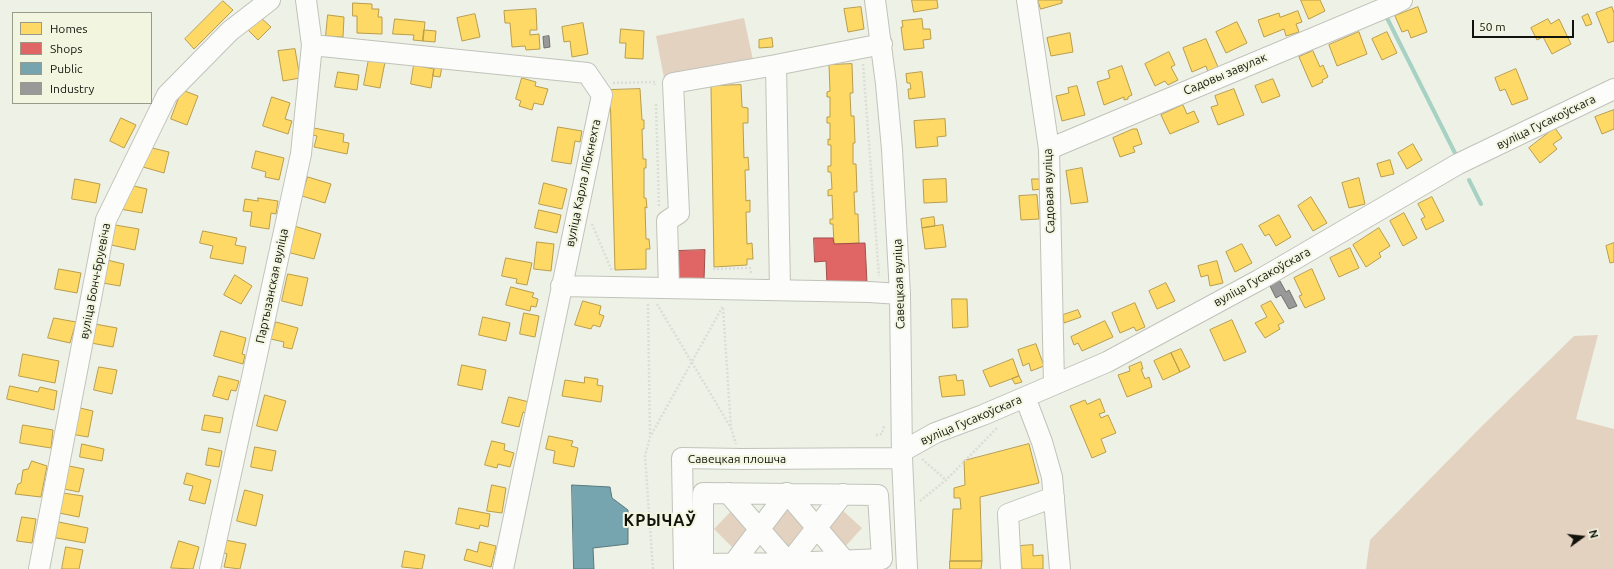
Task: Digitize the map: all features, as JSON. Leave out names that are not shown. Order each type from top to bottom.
[{"type":"street","name":"вуліца Бонч-Бруевіча","points":[[39,569],[106,220],[166,95],[230,32],[270,0]]},
{"type":"street","name":"Партызанская вуліца","points":[[210,569],[301,154],[312,45],[306,0]]},
{"type":"street","name":"Савецкая вуліца","points":[[875,0],[882,44],[892,149],[900,294],[902,455],[907,569]]},
{"type":"street","name":"Садовая вуліца","points":[[1027,0],[1049,149],[1054,384]]},
{"type":"street","name":"Садовы завулак","points":[[1049,149],[1402,0]]},
{"type":"street","points":[[669,288],[663,215],[679,213],[664,87],[882,44]]},
{"type":"street","points":[[312,45],[587,73],[594,83]]},
{"type":"street","points":[[776,65],[780,290]]},
{"type":"street","name":"вуліца Карла Лібкнехта","points":[[503,569],[602,95],[594,83]]},
{"type":"street","name":"вуліца Гусакоўскага","points":[[902,455],[935,433],[1107,362],[1259,280],[1458,164],[1614,89]]},
{"type":"street","points":[[561,286],[669,288],[723,298],[780,290],[900,294]]},
{"type":"street","points":[[1025,397],[1044,449],[1052,477],[1060,569]]},
{"type":"street","name":"Савецкая плошча","points":[[684,569],[682,458],[742,459],[902,455]]},
{"type":"street","points":[[703,493],[787,493],[878,495],[882,558],[789,563],[703,564],[703,493]]},
{"type":"street","points":[[728,493],[789,563]]},
{"type":"street","points":[[787,493],[845,560]]},
{"type":"street","points":[[733,564],[787,493]]},
{"type":"street","points":[[789,563],[843,494]]},
{"type":"street","points":[[1011,569],[1008,514],[1054,497]]},
{"type":"path","points":[[861,48],[880,283],[869,292]]},
{"type":"path","points":[[594,83],[655,82],[664,87]]},
{"type":"path","points":[[656,98],[663,215]]},
{"type":"path","points":[[580,198],[615,278]]},
{"type":"path","points":[[648,288],[730,428],[742,459]]},
{"type":"path","points":[[648,288],[650,437]]},
{"type":"path","points":[[653,569],[645,456],[650,437],[691,363],[723,298]]},
{"type":"path","points":[[723,298],[730,428]]},
{"type":"path","points":[[876,435],[882,434],[884,419]]},
{"type":"path","points":[[918,503],[946,480],[1004,422]]},
{"type":"shaded area","points":[[744,18],[753,60],[664,78],[656,36]]},
{"type":"shaded area","points":[[1598,335],[1576,419],[1614,429],[1614,569],[1366,569],[1370,540],[1482,426],[1574,336]]},
{"type":"shaded area","points":[[734,508],[754,529],[734,549],[714,529]]},
{"type":"shaded area","points":[[787,508],[808,528],[789,548],[768,528]]},
{"type":"shaded area","points":[[840,508],[862,528],[843,549],[821,529]]},
{"type":"building: Homes","points":[[912,0],[937,0],[938,8],[914,12]]},
{"type":"building: Homes","points":[[1038,0],[1062,0],[1062,3],[1041,9]]},
{"type":"building: Homes","points":[[1301,0],[1320,0],[1325,11],[1309,19]]},
{"type":"building: Homes","points":[[223,1],[233,10],[194,49],[185,39]]},
{"type":"building: Homes","points":[[353,3],[372,4],[372,9],[379,9],[378,17],[382,17],[382,34],[357,33],[357,16],[353,16]]},
{"type":"building: Homes","points":[[861,7],[864,29],[848,32],[844,9]]},
{"type":"building: Homes","points":[[1418,7],[1427,32],[1411,38],[1408,30],[1402,32],[1395,16]]},
{"type":"building: Homes","points":[[1612,7],[1614,13],[1614,41],[1608,43],[1596,13]]},
{"type":"building: Homes","points":[[536,9],[537,30],[530,30],[530,35],[539,34],[540,49],[526,50],[525,46],[512,47],[510,23],[505,23],[504,11]]},
{"type":"building: Homes","points":[[1298,11],[1302,22],[1296,24],[1299,32],[1286,36],[1284,29],[1264,37],[1258,20],[1279,13],[1280,17]]},
{"type":"building: Homes","points":[[475,14],[480,37],[462,41],[457,18]]},
{"type":"building: Homes","points":[[1588,14],[1592,24],[1586,26],[1582,17]]},
{"type":"building: Homes","points":[[328,15],[344,17],[343,37],[326,36]]},
{"type":"building: Homes","points":[[260,17],[271,27],[258,40],[248,30]]},
{"type":"building: Homes","points":[[395,19],[425,22],[423,41],[413,40],[414,35],[393,34]]},
{"type":"building: Homes","points":[[922,19],[923,29],[930,29],[931,39],[923,40],[924,48],[904,50],[901,27],[903,27],[902,21]]},
{"type":"building: Homes","points":[[1548,19],[1551,24],[1559,19],[1571,44],[1552,54],[1543,37],[1537,40],[1531,28]]},
{"type":"building: Homes","points":[[1237,22],[1247,43],[1226,53],[1216,32]]},
{"type":"building: Homes","points":[[583,23],[588,54],[572,57],[570,41],[564,42],[562,27]]},
{"type":"building: Homes","points":[[621,29],[644,31],[643,59],[625,58],[626,43],[620,43]]},
{"type":"building: Homes","points":[[424,30],[436,31],[435,42],[423,41]]},
{"type":"building: Homes","points":[[1359,32],[1367,54],[1337,66],[1329,45]]},
{"type":"building: Homes","points":[[1387,32],[1397,53],[1382,60],[1372,39]]},
{"type":"building: Homes","points":[[1070,33],[1073,52],[1051,56],[1047,38]]},
{"type":"building: Homes","points":[[772,38],[773,47],[759,48],[759,40]]},
{"type":"building: Homes","points":[[1206,39],[1218,67],[1208,72],[1206,66],[1192,72],[1183,48]]},
{"type":"building: Homes","points":[[295,49],[300,78],[283,81],[278,51]]},
{"type":"building: Homes","points":[[1313,51],[1320,67],[1323,65],[1328,77],[1322,80],[1323,82],[1312,87],[1299,57]]},
{"type":"building: Homes","points":[[1169,52],[1175,65],[1171,67],[1178,80],[1168,85],[1165,81],[1155,86],[1145,64]]},
{"type":"building: Homes","points":[[369,59],[385,62],[380,88],[364,85]]},
{"type":"building: Homes","points":[[852,64],[853,93],[850,93],[851,116],[854,116],[855,143],[853,143],[853,164],[856,164],[857,192],[854,192],[855,214],[858,214],[859,243],[834,244],[833,224],[830,224],[830,219],[833,219],[832,195],[828,196],[828,190],[832,189],[831,172],[828,172],[828,166],[831,166],[831,145],[828,145],[828,139],[830,140],[830,123],[827,123],[827,117],[830,117],[830,97],[827,97],[827,92],[830,91],[829,65]]},
{"type":"building: Homes","points":[[414,65],[434,69],[431,88],[411,84]]},
{"type":"building: Homes","points":[[435,65],[442,67],[440,77],[433,76]]},
{"type":"building: Homes","points":[[1122,66],[1132,95],[1128,97],[1128,99],[1124,100],[1124,97],[1104,105],[1097,82],[1110,78],[1108,71]]},
{"type":"building: Homes","points":[[1516,69],[1528,99],[1512,105],[1505,89],[1500,91],[1495,78]]},
{"type":"building: Homes","points":[[338,72],[359,75],[357,90],[335,87]]},
{"type":"building: Homes","points":[[922,72],[925,97],[909,99],[908,89],[911,89],[910,83],[907,83],[906,74]]},
{"type":"building: Homes","points":[[522,78],[536,82],[535,86],[548,89],[543,105],[534,103],[532,110],[519,106],[521,101],[516,99]]},
{"type":"building: Homes","points":[[1273,79],[1280,96],[1262,103],[1255,86]]},
{"type":"building: Homes","points":[[741,85],[742,107],[748,108],[748,123],[743,123],[744,158],[748,157],[749,170],[745,170],[746,201],[750,200],[750,212],[746,212],[747,244],[752,243],[753,259],[747,259],[747,265],[714,267],[711,86]]},
{"type":"building: Homes","points":[[1077,86],[1085,115],[1062,121],[1056,96],[1069,93],[1068,88]]},
{"type":"building: Homes","points":[[640,89],[642,120],[644,120],[644,129],[642,129],[643,159],[646,159],[646,168],[644,168],[644,198],[646,198],[647,208],[645,207],[646,239],[649,239],[650,249],[646,249],[646,269],[615,270],[610,90]]},
{"type":"building: Homes","points":[[1234,89],[1244,115],[1218,125],[1211,107],[1218,105],[1215,96]]},
{"type":"building: Homes","points":[[182,90],[198,96],[187,125],[171,119]]},
{"type":"building: Homes","points":[[272,97],[290,103],[285,119],[292,121],[288,134],[263,126]]},
{"type":"building: Homes","points":[[1183,105],[1187,114],[1194,111],[1199,122],[1170,134],[1161,115]]},
{"type":"building: Homes","points":[[1614,110],[1614,129],[1602,134],[1595,117]]},
{"type":"building: Homes","points":[[121,118],[136,125],[124,148],[110,141]]},
{"type":"building: Homes","points":[[945,119],[946,136],[937,137],[938,146],[916,148],[914,121]]},
{"type":"building: Homes","points":[[558,127],[582,131],[580,142],[575,141],[571,164],[552,161]]},
{"type":"building: Homes","points":[[314,128],[344,134],[343,142],[349,143],[347,154],[314,147],[317,136],[313,135]]},
{"type":"building: Homes","points":[[1555,128],[1562,138],[1553,144],[1557,149],[1540,163],[1529,148]]},
{"type":"building: Homes","points":[[1133,129],[1137,129],[1142,144],[1133,147],[1135,152],[1120,157],[1113,138]]},
{"type":"building: Homes","points":[[1413,144],[1422,160],[1407,169],[1398,153]]},
{"type":"building: Homes","points":[[148,147],[169,152],[164,173],[143,167]]},
{"type":"building: Homes","points":[[256,151],[284,158],[279,180],[265,177],[266,172],[252,168]]},
{"type":"building: Homes","points":[[1390,160],[1394,174],[1381,177],[1377,164]]},
{"type":"building: Homes","points":[[1082,168],[1088,202],[1071,204],[1066,171]]},
{"type":"building: Homes","points":[[308,177],[331,184],[325,203],[302,196]]},
{"type":"building: Homes","points":[[1359,178],[1365,204],[1349,208],[1342,183]]},
{"type":"building: Homes","points":[[75,179],[100,184],[96,203],[72,199]]},
{"type":"building: Homes","points":[[946,179],[947,202],[924,203],[923,180]]},
{"type":"building: Homes","points":[[1032,179],[1041,179],[1042,189],[1033,190]]},
{"type":"building: Homes","points":[[544,183],[567,189],[562,209],[539,204]]},
{"type":"building: Homes","points":[[125,184],[147,189],[142,213],[120,209]]},
{"type":"building: Homes","points":[[1037,195],[1039,219],[1021,220],[1019,196]]},
{"type":"building: Homes","points":[[1311,197],[1327,223],[1313,231],[1298,206]]},
{"type":"building: Homes","points":[[1432,197],[1444,221],[1426,230],[1421,219],[1425,217],[1418,204]]},
{"type":"building: Homes","points":[[258,198],[278,201],[276,214],[271,213],[269,229],[250,226],[252,212],[243,211],[245,199],[258,201]]},
{"type":"building: Homes","points":[[539,210],[561,215],[557,233],[535,228]]},
{"type":"building: Homes","points":[[1404,213],[1417,238],[1403,246],[1390,221]]},
{"type":"building: Homes","points":[[1279,215],[1291,237],[1276,246],[1269,234],[1265,236],[1259,226]]},
{"type":"building: Homes","points":[[934,217],[935,226],[922,228],[921,219]]},
{"type":"building: Homes","points":[[115,225],[139,229],[135,250],[111,245]]},
{"type":"building: Homes","points":[[943,225],[946,247],[925,249],[922,228]]},
{"type":"building: Homes","points":[[294,226],[321,234],[314,259],[287,252]]},
{"type":"building: Homes","points":[[1379,228],[1390,246],[1379,253],[1381,257],[1366,267],[1353,245]]},
{"type":"building: Homes","points":[[203,231],[237,238],[235,245],[246,247],[243,264],[210,258],[213,246],[200,243]]},
{"type":"building: Homes","points":[[537,242],[554,244],[551,271],[534,269]]},
{"type":"building: Homes","points":[[1614,243],[1614,262],[1610,263],[1606,246]]},
{"type":"building: Homes","points":[[1242,244],[1252,263],[1235,272],[1226,252]]},
{"type":"building: Homes","points":[[1350,248],[1359,268],[1339,277],[1330,258]]},
{"type":"building: Homes","points":[[506,258],[532,263],[527,285],[516,283],[517,279],[502,276]]},
{"type":"building: Homes","points":[[107,260],[124,264],[120,286],[103,283]]},
{"type":"building: Homes","points":[[1217,261],[1223,283],[1210,286],[1208,275],[1201,277],[1198,266]]},
{"type":"building: Homes","points":[[59,269],[81,273],[77,293],[55,289]]},
{"type":"building: Homes","points":[[1312,269],[1325,299],[1305,308],[1299,296],[1302,295],[1294,278]]},
{"type":"building: Homes","points":[[288,274],[308,278],[302,306],[282,301]]},
{"type":"building: Homes","points":[[235,275],[252,286],[241,304],[224,295]]},
{"type":"building: Homes","points":[[1166,283],[1175,301],[1157,309],[1149,291]]},
{"type":"building: Homes","points":[[511,287],[534,293],[532,297],[538,299],[536,307],[531,306],[530,311],[506,305]]},
{"type":"building: Homes","points":[[952,299],[967,299],[968,327],[953,328]]},
{"type":"building: Homes","points":[[583,301],[601,306],[599,314],[604,316],[600,327],[593,325],[591,329],[575,325]]},
{"type":"building: Homes","points":[[1271,301],[1284,322],[1278,325],[1280,329],[1265,338],[1255,323],[1267,317],[1261,306]]},
{"type":"building: Homes","points":[[1135,303],[1145,327],[1136,331],[1134,327],[1120,333],[1112,313]]},
{"type":"building: Homes","points":[[1078,310],[1081,317],[1064,323],[1063,315]]},
{"type":"building: Homes","points":[[524,313],[539,316],[535,337],[520,334]]},
{"type":"building: Homes","points":[[483,317],[510,323],[506,341],[479,335]]},
{"type":"building: Homes","points":[[54,318],[76,322],[70,343],[48,338]]},
{"type":"building: Homes","points":[[1232,320],[1246,352],[1224,361],[1210,330]]},
{"type":"building: Homes","points":[[1105,321],[1113,337],[1082,351],[1078,343],[1074,345],[1071,337]]},
{"type":"building: Homes","points":[[276,322],[298,328],[292,349],[283,347],[284,342],[271,339]]},
{"type":"building: Homes","points":[[95,324],[117,328],[113,347],[91,343]]},
{"type":"building: Homes","points":[[221,331],[246,338],[242,354],[245,355],[243,364],[214,356]]},
{"type":"building: Homes","points":[[1036,344],[1044,366],[1031,371],[1029,363],[1023,366],[1018,350]]},
{"type":"building: Homes","points":[[1181,349],[1190,367],[1180,372],[1171,353]]},
{"type":"building: Homes","points":[[1171,353],[1180,372],[1163,380],[1154,361]]},
{"type":"building: Homes","points":[[23,354],[59,361],[55,383],[19,376]]},
{"type":"building: Homes","points":[[1013,359],[1019,376],[990,387],[983,371]]},
{"type":"building: Homes","points":[[1141,362],[1143,369],[1141,369],[1145,379],[1149,377],[1152,387],[1127,397],[1118,375],[1130,371],[1129,367]]},
{"type":"building: Homes","points":[[462,365],[486,370],[482,390],[458,385]]},
{"type":"building: Homes","points":[[99,367],[117,370],[112,394],[94,390]]},
{"type":"building: Homes","points":[[956,375],[957,381],[963,380],[965,395],[942,397],[939,377]]},
{"type":"building: Homes","points":[[219,376],[239,381],[236,391],[231,390],[228,400],[213,396]]},
{"type":"building: Homes","points":[[1019,376],[1022,382],[1015,384],[1012,379]]},
{"type":"building: Homes","points":[[585,377],[598,379],[597,385],[603,386],[601,402],[562,396],[565,380],[584,383]]},
{"type":"building: Homes","points":[[10,386],[38,392],[40,387],[57,391],[54,410],[7,399]]},
{"type":"building: Homes","points":[[265,395],[286,401],[277,431],[257,426]]},
{"type":"building: Homes","points":[[509,397],[529,402],[526,413],[523,412],[519,427],[502,423]]},
{"type":"building: Homes","points":[[1100,399],[1105,412],[1099,414],[1101,418],[1108,415],[1116,433],[1101,439],[1106,452],[1092,458],[1070,406],[1085,400],[1087,404]]},
{"type":"building: Homes","points":[[76,407],[93,411],[88,437],[71,434]]},
{"type":"building: Homes","points":[[205,415],[223,418],[220,433],[202,430]]},
{"type":"building: Homes","points":[[23,425],[53,430],[51,448],[20,443]]},
{"type":"building: Homes","points":[[549,436],[573,441],[571,446],[578,448],[574,467],[553,463],[555,451],[546,449]]},
{"type":"building: Homes","points":[[492,441],[505,444],[504,450],[514,453],[510,467],[498,464],[497,468],[485,465]]},
{"type":"building: Homes","points":[[82,444],[104,449],[102,461],[80,457]]},
{"type":"building: Homes","points":[[1029,444],[1039,483],[980,497],[982,561],[950,561],[953,509],[961,509],[960,498],[954,498],[954,488],[965,485],[964,461]]},
{"type":"building: Homes","points":[[255,447],[276,451],[272,471],[251,467]]},
{"type":"building: Homes","points":[[209,448],[222,451],[219,467],[206,465]]},
{"type":"building: Homes","points":[[32,461],[47,466],[41,497],[15,494],[18,484],[21,483],[23,470],[28,469]]},
{"type":"building: Homes","points":[[64,465],[84,469],[79,492],[59,488]]},
{"type":"building: Homes","points":[[187,473],[211,480],[205,504],[189,500],[193,486],[184,484]]},
{"type":"building: Homes","points":[[492,485],[506,488],[502,513],[487,511]]},
{"type":"building: Homes","points":[[245,490],[263,495],[256,526],[237,521]]},
{"type":"building: Homes","points":[[63,493],[83,496],[79,517],[59,513]]},
{"type":"building: Homes","points":[[459,508],[490,514],[488,527],[480,525],[479,529],[456,524]]},
{"type":"building: Homes","points":[[22,517],[36,519],[32,543],[17,541]]},
{"type":"building: Homes","points":[[54,521],[88,528],[85,543],[51,537]]},
{"type":"building: Homes","points":[[225,540],[246,544],[240,569],[224,567],[227,554],[222,552]]},
{"type":"building: Homes","points":[[179,541],[199,547],[193,569],[171,568]]},
{"type":"building: Homes","points":[[480,542],[496,546],[491,567],[464,560],[467,549],[477,552]]},
{"type":"building: Homes","points":[[1033,545],[1033,556],[1043,555],[1043,569],[1022,569],[1020,546]]},
{"type":"building: Homes","points":[[66,547],[83,550],[79,569],[62,569]]},
{"type":"building: Homes","points":[[405,551],[425,555],[422,569],[402,567]]},
{"type":"building: Homes","points":[[950,561],[982,561],[981,569],[950,569]]},
{"type":"building: Shops","points":[[814,238],[833,238],[834,244],[865,243],[867,283],[827,285],[826,261],[815,262]]},
{"type":"building: Shops","points":[[705,250],[704,280],[677,280],[677,251]]},
{"type":"building: Public","points":[[572,485],[610,487],[612,498],[628,510],[628,544],[593,548],[594,569],[574,569]]},
{"type":"building: Industry","points":[[549,36],[550,47],[544,48],[543,37]]},
{"type":"building: Industry","points":[[1280,281],[1286,292],[1289,290],[1297,306],[1289,309],[1281,295],[1276,298],[1270,286]]},
{"type":"waterway","points":[[1385,14],[1457,157]]},
{"type":"waterway","points":[[1469,180],[1481,204]]},
{"type":"district","name":"КРЫЧАЎ","points":[[660,521]]}]
